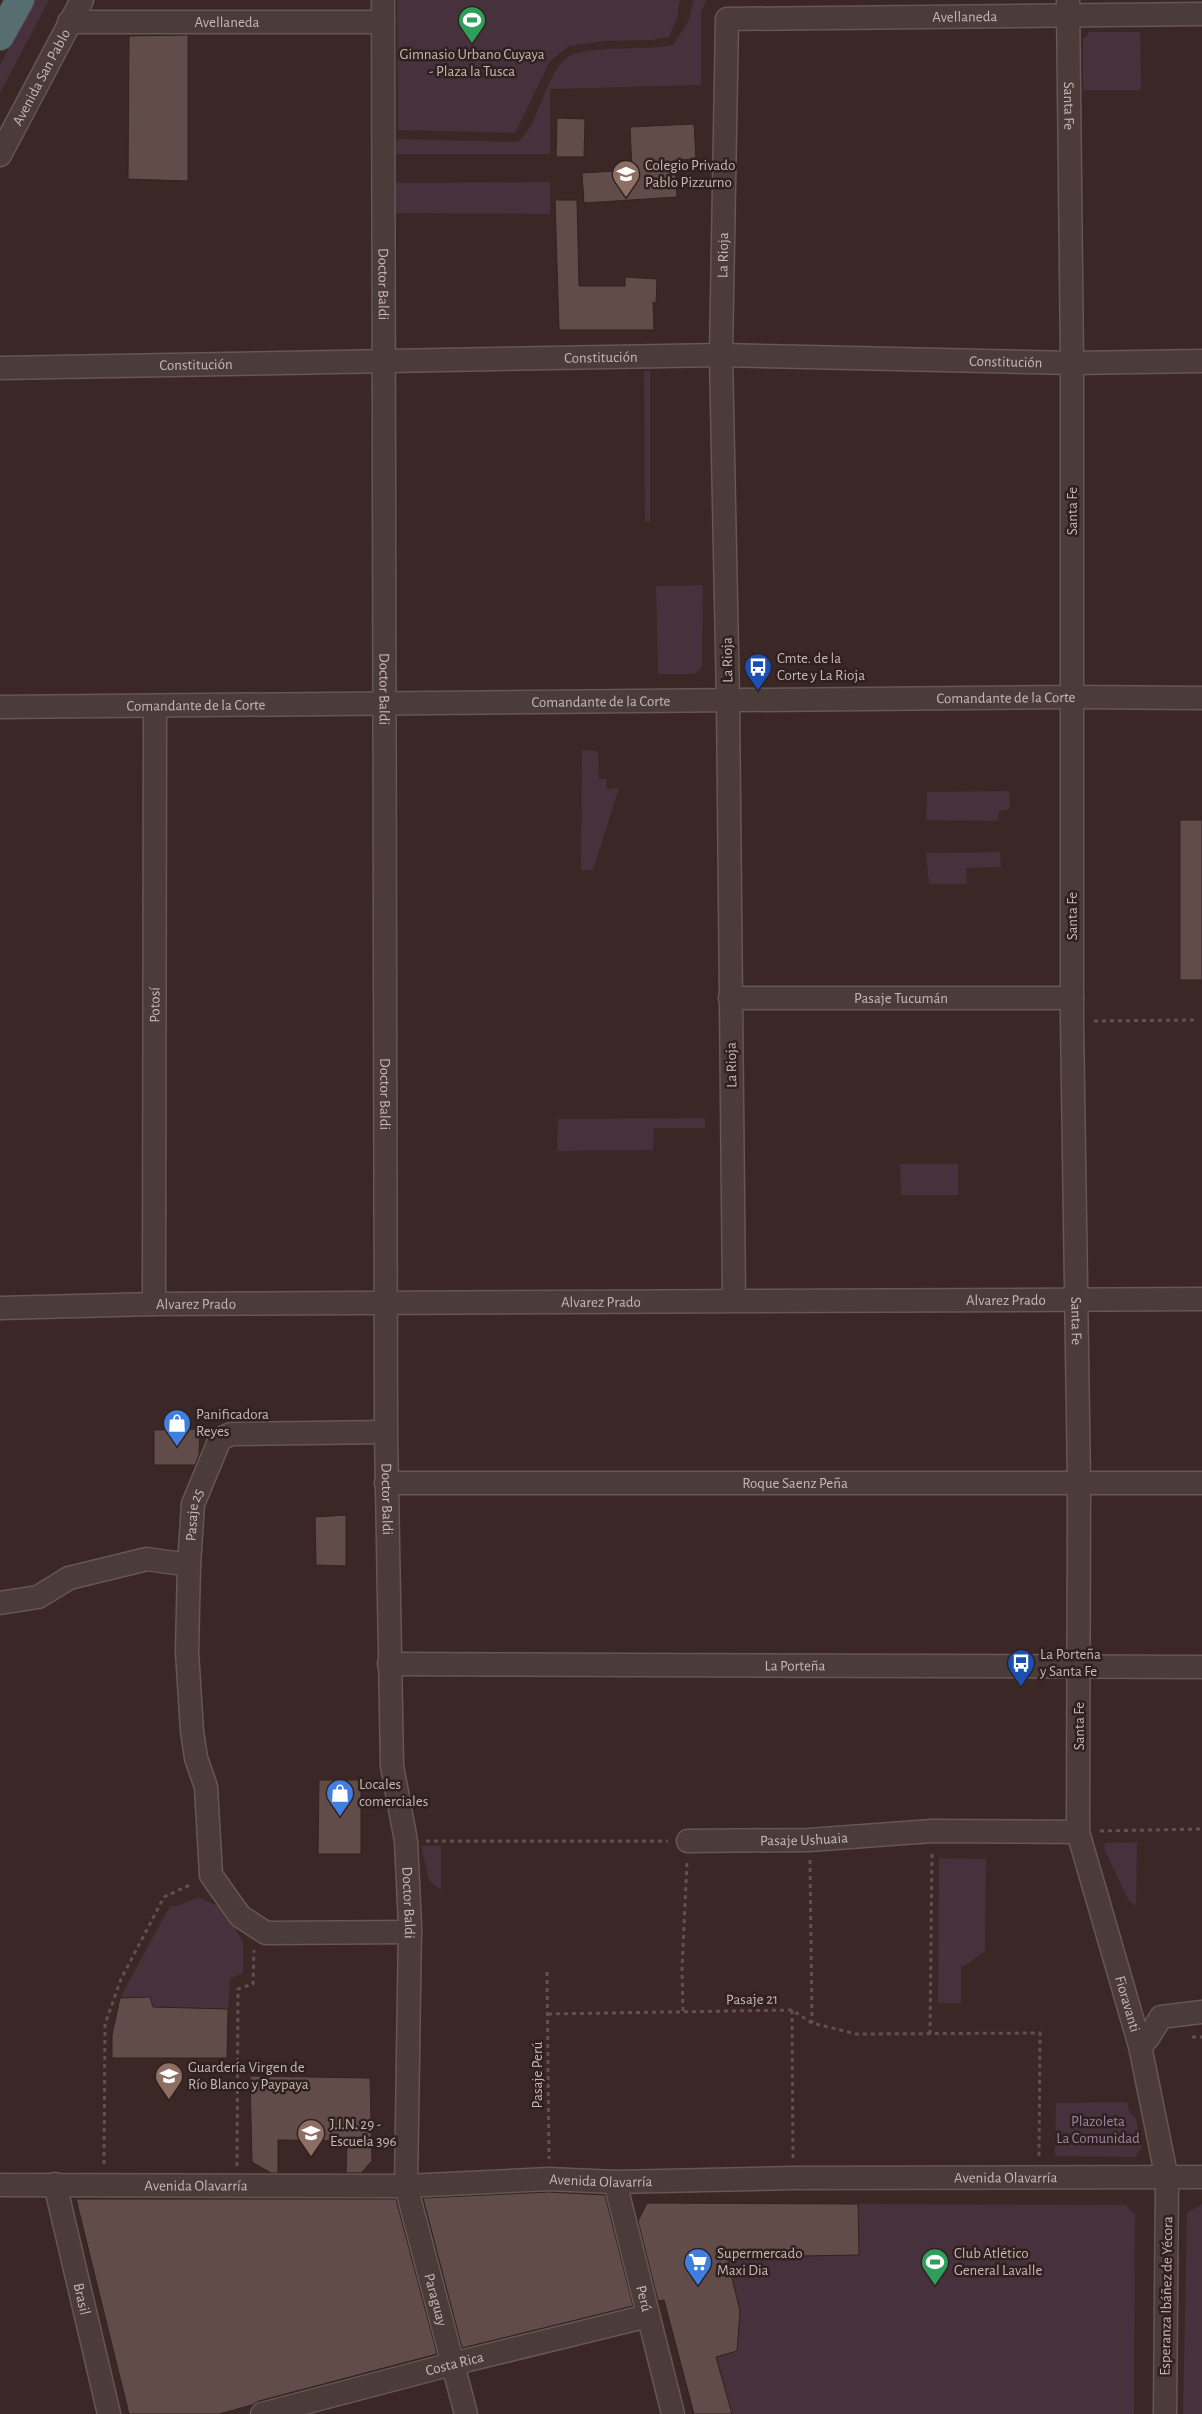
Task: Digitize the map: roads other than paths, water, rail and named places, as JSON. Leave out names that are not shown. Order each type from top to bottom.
[{"type":"highway","points":[[0,36],[20,0]]},
{"type":"street","name":"Avenida San Pablo","points":[[0,154],[82,0]]},
{"type":"street","name":"Avellaneda","points":[[727,19],[1068,7],[1202,14]]},
{"type":"street","name":"Santa Fe","points":[[1068,7],[1072,363],[1074,1300],[1079,1484],[1078,1832]]},
{"type":"street","name":"Avellaneda","points":[[69,22],[383,11]]},
{"type":"street","name":"Doctor Baldi","points":[[383,11],[382,361],[386,1483],[392,1766],[406,1842],[410,1932],[406,2186]]},
{"type":"street","name":"La Rioja","points":[[727,19],[721,355],[728,702],[734,1300]]},
{"type":"street","name":"Constitución","points":[[0,368],[721,355],[1072,363],[1202,360]]},
{"type":"street","name":"Comandante de la Corte","points":[[0,707],[728,702],[1072,697],[1202,698]]},
{"type":"street","name":"Potosí","points":[[154,1304],[155,707]]},
{"type":"street","name":"Pasaje Tucumán","points":[[730,998],[1072,998]]},
{"type":"street","name":"Alvarez Prado","points":[[0,1308],[154,1304],[1202,1299]]},
{"type":"street","name":"Pasaje 25","points":[[386,1432],[232,1434],[220,1439],[193,1504],[189,1565],[187,1652],[192,1730],[196,1758],[206,1788],[211,1875],[240,1916],[266,1933],[410,1932]]},
{"type":"street","name":"Roque Saenz Peña","points":[[386,1483],[1202,1483]]},
{"type":"street","points":[[0,1603],[38,1597],[69,1578],[147,1559],[189,1565]]},
{"type":"street","name":"La Porteña","points":[[389,1664],[1202,1667]]},
{"type":"street","name":"Pasaje Ushuaia","points":[[688,1841],[809,1840],[932,1831],[1078,1832]]},
{"type":"street","name":"Fioravanti","points":[[1078,1832],[1140,2046],[1167,2178]]},
{"type":"street","points":[[1140,2046],[1148,2038],[1161,2017],[1202,2012]]},
{"type":"street","name":"Avenida Olavarría","points":[[0,2185],[237,2184],[406,2186],[549,2179],[615,2182],[793,2178],[1202,2177]]},
{"type":"street","name":"Esperanza Ibáñez de Yécora","points":[[1165,2414],[1167,2178]]},
{"type":"street","name":"Perú","points":[[615,2182],[673,2414]]},
{"type":"street","name":"Brasil","points":[[55,2184],[109,2414]]},
{"type":"street","name":"Paraguay","points":[[406,2186],[466,2414]]},
{"type":"street","name":"Costa Rica","points":[[262,2414],[452,2364],[648,2316]]},
{"type":"place","name":"Gimnasio Urbano Cuyaya - Plaza la Tusca","points":[[472,44]]},
{"type":"place","name":"Colegio Privado Pablo Pizzurno","points":[[626,198]]},
{"type":"place","name":"Cmte. de la Corte y La Rioja","points":[[758,691]]},
{"type":"place","name":"Panificadora Reyes","points":[[177,1447]]},
{"type":"place","name":"La Porteña y Santa Fe","points":[[1021,1687]]},
{"type":"place","name":"Locales comerciales","points":[[340,1817]]},
{"type":"place","name":"Guardería Virgen de Río Blanco y Paypaya","points":[[169,2100]]},
{"type":"place","name":"J.I.N. 29 - Escuela 396","points":[[311,2157]]},
{"type":"place","name":"Supermercado Maxi Dia","points":[[698,2286]]},
{"type":"place","name":"Club Atlético General Lavalle","points":[[935,2286]]},
{"type":"park label","name":"Plazoleta La Comunidad","points":[[1098,2130]]}]
